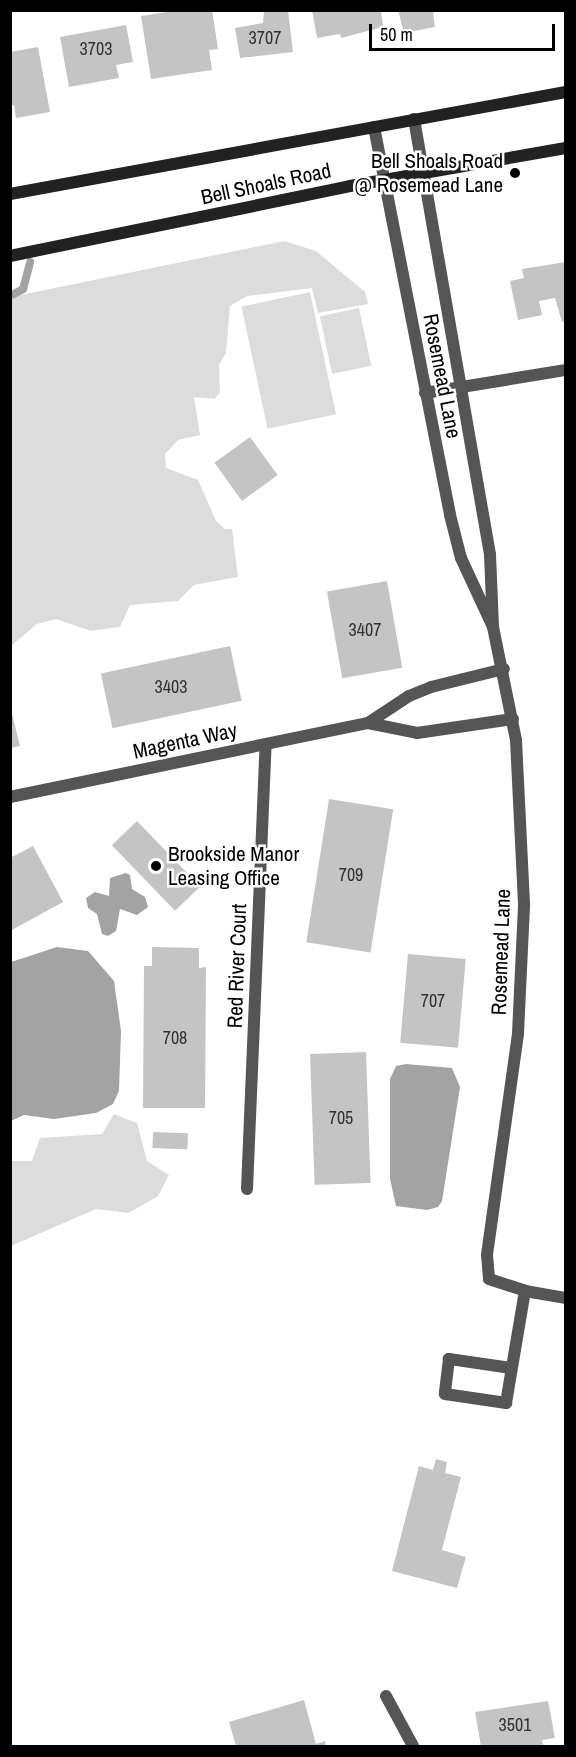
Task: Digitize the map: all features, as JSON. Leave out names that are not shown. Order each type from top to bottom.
[{"type":"main road","name":"Bell Shoals Road","points":[[10,194],[566,92]]},
{"type":"main road","name":"Bell Shoals Road","points":[[10,256],[386,180],[566,147]]},
{"type":"street","name":"Rosemead Lane","points":[[414,119],[490,555],[493,627],[504,669],[513,719],[522,822],[522,949],[517,1046],[487,1255],[489,1279],[525,1291]]},
{"type":"street","name":"Rosemead Lane","points":[[374,127],[455,538],[477,598],[493,627]]},
{"type":"street","points":[[425,393],[566,370]]},
{"type":"street","name":"Magenta Way","points":[[10,797],[368,723],[409,696],[431,687],[504,669]]},
{"type":"street","name":"Magenta Way","points":[[368,723],[417,733],[513,719]]},
{"type":"street","name":"Red River Court","points":[[247,1189],[266,744]]},
{"type":"street","points":[[512,1368],[449,1359],[445,1394],[506,1403],[512,1368],[525,1291],[566,1298]]},
{"type":"street","points":[[387,1696],[413,1746]]},
{"type":"shaded area","points":[[284,241],[316,251],[365,292],[368,304],[318,313],[312,288],[247,296],[230,306],[226,353],[219,365],[220,393],[214,399],[194,397],[200,435],[178,440],[165,454],[166,468],[198,480],[216,521],[225,529],[232,529],[238,577],[194,585],[178,601],[130,605],[120,627],[91,631],[56,619],[37,624],[11,646],[11,297]]},
{"type":"shaded area","points":[[310,292],[336,414],[268,429],[242,307]]},
{"type":"shaded area","points":[[359,308],[371,366],[332,374],[320,316]]},
{"type":"shaded area","points":[[126,873],[130,875],[132,889],[145,897],[148,907],[137,915],[120,909],[116,931],[108,936],[102,934],[97,914],[88,908],[86,898],[95,892],[109,896],[110,878]]},
{"type":"shaded area","points":[[57,947],[88,951],[114,981],[121,1031],[119,1091],[113,1104],[96,1113],[54,1119],[24,1115],[11,1121],[11,962]]},
{"type":"shaded area","points":[[406,1064],[452,1068],[460,1087],[442,1201],[438,1207],[427,1210],[396,1206],[390,1179],[390,1079],[396,1066]]},
{"type":"shaded area","points":[[114,1114],[137,1123],[147,1161],[169,1175],[158,1196],[129,1213],[96,1209],[11,1246],[11,1161],[32,1161],[40,1138],[102,1134]]},
{"type":"building","points":[[179,10],[212,10],[218,49],[209,50],[212,70],[151,79],[141,16]]},
{"type":"building","points":[[264,10],[288,10],[293,52],[240,58],[235,28],[263,23]]},
{"type":"building","points":[[312,10],[381,10],[383,27],[341,38],[340,34],[317,38]]},
{"type":"building","points":[[398,10],[439,10],[433,13],[435,27],[404,33]]},
{"type":"building","points":[[126,25],[133,62],[116,65],[119,78],[69,87],[60,37]]},
{"type":"building","points":[[38,47],[50,112],[16,118],[14,105],[10,105],[10,52]]},
{"type":"building","points":[[566,262],[566,321],[562,322],[555,298],[539,301],[542,315],[518,320],[510,281],[524,278],[522,269]]},
{"type":"building","points":[[250,437],[278,475],[242,501],[214,463]]},
{"type":"building","points":[[387,581],[402,668],[342,678],[327,592]]},
{"type":"building","points":[[230,646],[242,701],[113,728],[101,673]]},
{"type":"building","points":[[10,706],[20,746],[10,748]]},
{"type":"building","points":[[329,799],[393,809],[371,952],[306,942]]},
{"type":"building","name":"Brookside Manor Leasing Office","points":[[137,821],[200,886],[175,911],[112,845]]},
{"type":"building","points":[[33,846],[63,902],[10,931],[10,858]]},
{"type":"building","points":[[152,947],[199,948],[199,968],[206,967],[205,1108],[143,1108],[144,966],[152,966]]},
{"type":"building","points":[[408,954],[466,959],[458,1048],[400,1043]]},
{"type":"building","points":[[366,1052],[371,1183],[315,1185],[310,1054]]},
{"type":"building","points":[[153,1132],[188,1133],[187,1149],[152,1148]]},
{"type":"building","points":[[436,1459],[447,1462],[445,1473],[461,1477],[442,1550],[466,1557],[457,1588],[392,1571],[419,1466],[433,1470]]},
{"type":"building","points":[[304,1700],[316,1744],[325,1741],[326,1746],[236,1746],[229,1722]]},
{"type":"building","points":[[548,1701],[555,1738],[542,1740],[543,1746],[481,1746],[475,1712]]},
{"type":"waterway","points":[[10,296],[23,289],[30,262]]},
{"type":"place","name":"Bell Shoals Road @ Rosemead Lane","points":[[515,173]]},
{"type":"place","name":"Brookside Manor Leasing Office","points":[[156,866]]}]
